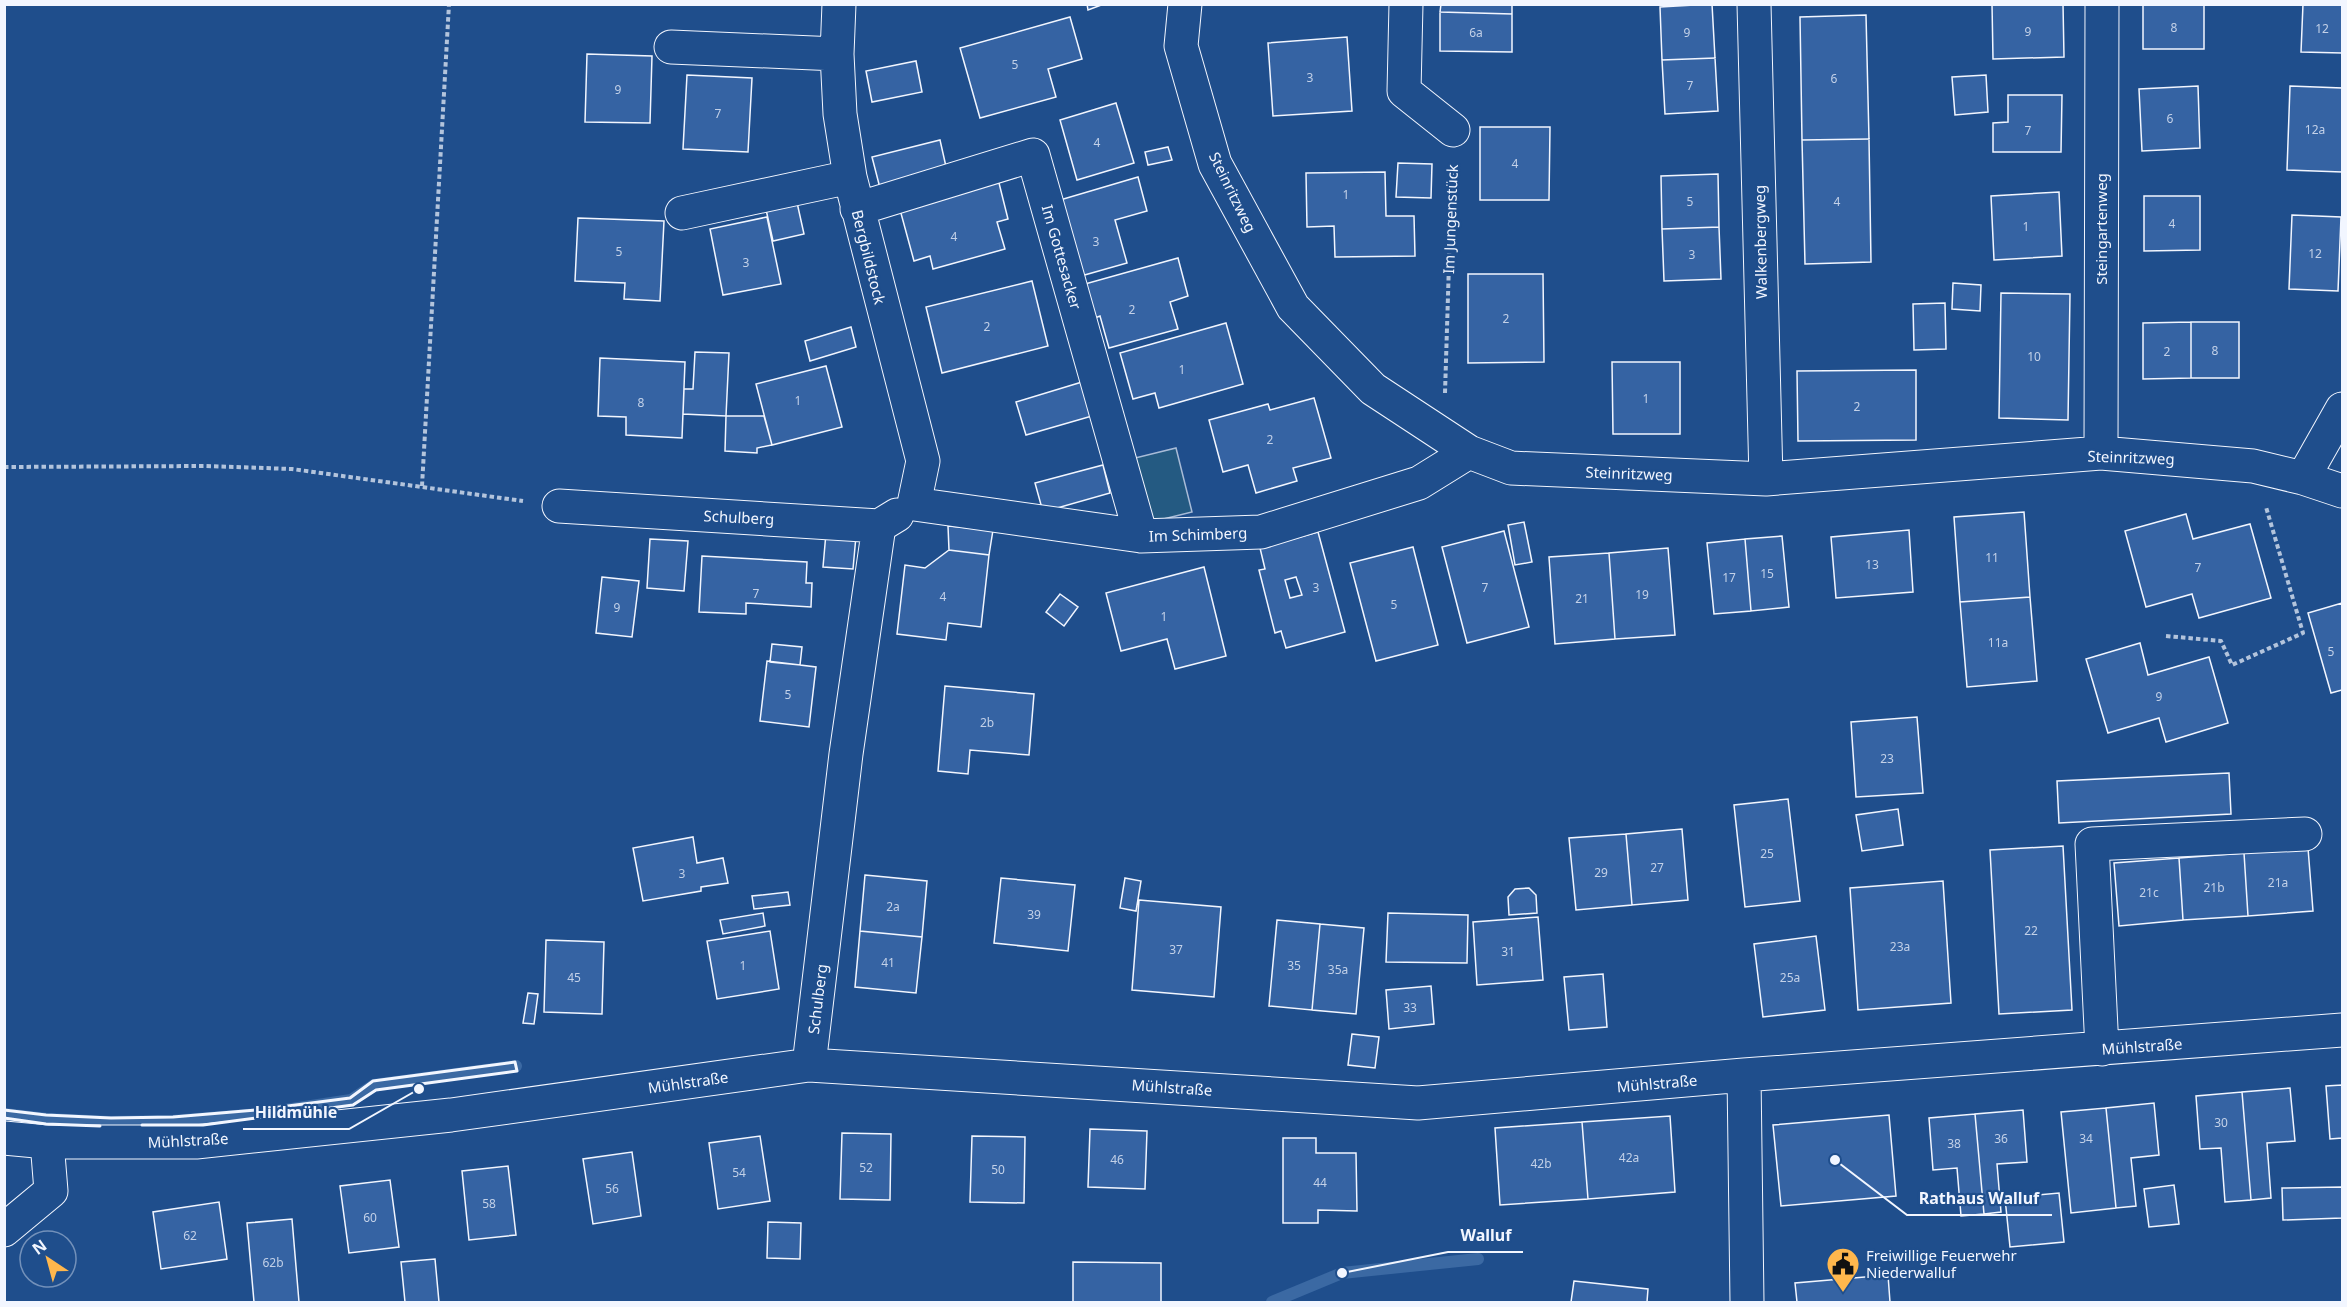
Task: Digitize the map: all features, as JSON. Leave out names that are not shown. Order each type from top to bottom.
[{"type":"street","name":"Bergbildstock","points":[[839,4],[837,54],[840,114],[857,209],[923,461],[914,504]]},
{"type":"street","name":"Steinritzweg","points":[[1185,4],[1181,46],[1215,164],[1293,307],[1373,389],[1469,452],[1511,468],[1766,479],[2101,453],[2253,466],[2303,478],[2343,491]]},
{"type":"street","points":[[1406,4],[1404,91],[1453,130]]},
{"type":"street","name":"Walkenbergweg","points":[[1754,4],[1766,479]]},
{"type":"street","name":"Steingartenweg","points":[[2101,453],[2102,4]]},
{"type":"street","points":[[670,47],[837,54]]},
{"type":"street","name":"Im Gottesacker","points":[[857,209],[1033,155],[1141,536]]},
{"type":"street","points":[[682,213],[850,177]]},
{"type":"street","points":[[2303,478],[2343,409]]},
{"type":"street","name":"Im Schimberg","points":[[914,504],[1141,536],[1261,532],[1419,483],[1469,452]]},
{"type":"street","points":[[879,526],[914,504]]},
{"type":"street","name":"Schulberg","points":[[559,506],[879,526],[846,754],[809,1065]]},
{"type":"street","points":[[2102,1049],[2092,844],[2305,834]]},
{"type":"street","name":"Mühlstraße","points":[[4,1138],[46,1142],[196,1142],[451,1115],[809,1065],[1418,1103],[1744,1075],[2343,1030]]},
{"type":"street","points":[[1744,1075],[1747,1302]]},
{"type":"street","points":[[4,1230],[51,1191],[46,1142]]},
{"type":"path","points":[[422,486],[449,4]]},
{"type":"path","name":"Im Jungenstück","points":[[1445,396],[1453,130]]},
{"type":"path","points":[[4,467],[205,466],[292,469],[559,506]]},
{"type":"path","points":[[2166,636],[2221,641],[2232,665],[2303,633],[2253,466]]},
{"type":"shaded area","points":[[1176,448],[1192,512],[1143,524],[1127,460]]},
{"type":"building","points":[[1087,4],[1104,4],[1088,10]]},
{"type":"building","points":[[1441,4],[1512,4],[1512,14],[1440,12]]},
{"type":"building","points":[[1712,4],[1715,58],[1662,60],[1660,7]]},
{"type":"building","points":[[1992,4],[2063,4],[2064,57],[1993,59]]},
{"type":"building","points":[[2143,4],[2204,4],[2204,49],[2143,49]]},
{"type":"building","points":[[2303,4],[2342,4],[2342,53],[2301,52]]},
{"type":"building","points":[[1440,12],[1512,14],[1512,52],[1440,51]]},
{"type":"building","points":[[1866,15],[1869,139],[1802,140],[1800,17]]},
{"type":"building","points":[[1070,17],[1082,59],[1048,69],[1056,97],[980,118],[960,48]]},
{"type":"building","points":[[1347,37],[1352,111],[1273,116],[1268,43]]},
{"type":"building","points":[[587,54],[652,56],[650,123],[585,122]]},
{"type":"building","points":[[1715,58],[1718,111],[1665,114],[1662,60]]},
{"type":"building","points":[[916,61],[922,92],[872,102],[866,71]]},
{"type":"building","points":[[687,75],[752,78],[748,152],[683,149]]},
{"type":"building","points":[[1986,75],[1988,112],[1955,115],[1952,77]]},
{"type":"building","points":[[2198,86],[2200,148],[2142,151],[2139,89]]},
{"type":"building","points":[[2290,86],[2342,88],[2342,172],[2287,170]]},
{"type":"building","points":[[2008,95],[2062,95],[2061,152],[1993,152],[1993,123],[2008,122]]},
{"type":"building","points":[[1116,103],[1134,163],[1077,180],[1060,120]]},
{"type":"building","points":[[1480,127],[1550,127],[1549,200],[1480,200]]},
{"type":"building","points":[[1869,139],[1871,262],[1805,264],[1802,140]]},
{"type":"building","points":[[940,140],[947,171],[880,188],[872,157]]},
{"type":"building","points":[[1168,147],[1172,160],[1148,165],[1145,152]]},
{"type":"building","points":[[1398,163],[1432,164],[1431,198],[1396,197]]},
{"type":"building","points":[[1385,172],[1386,216],[1414,216],[1415,256],[1335,257],[1334,226],[1307,227],[1306,173]]},
{"type":"building","points":[[1718,174],[1719,227],[1662,229],[1661,176]]},
{"type":"building","points":[[1138,177],[1147,211],[1115,220],[1127,263],[1081,276],[1060,200]]},
{"type":"building","points":[[998,179],[1008,219],[997,222],[1005,249],[933,269],[930,256],[914,261],[899,206]]},
{"type":"building","points":[[2059,192],[2062,256],[1994,260],[1991,196]]},
{"type":"building","points":[[2144,196],[2200,196],[2200,250],[2144,251]]},
{"type":"building","points":[[796,198],[804,234],[773,241],[765,205]]},
{"type":"building","points":[[2292,215],[2341,217],[2338,291],[2289,289]]},
{"type":"building","points":[[767,217],[781,284],[723,295],[710,229]]},
{"type":"building","points":[[578,218],[664,221],[660,301],[624,299],[625,283],[575,281]]},
{"type":"building","points":[[1719,227],[1721,279],[1664,281],[1662,229]]},
{"type":"building","points":[[1178,258],[1188,296],[1170,302],[1178,329],[1109,348],[1100,316],[1095,318],[1085,284]]},
{"type":"building","points":[[1468,274],[1543,274],[1544,362],[1468,363]]},
{"type":"building","points":[[1032,281],[1048,346],[942,373],[926,307]]},
{"type":"building","points":[[1953,283],[1981,285],[1980,311],[1952,309]]},
{"type":"building","points":[[2001,293],[2070,294],[2068,420],[1999,418]]},
{"type":"building","points":[[1945,303],[1946,349],[1914,350],[1913,304]]},
{"type":"building","points":[[2191,322],[2239,322],[2239,378],[2191,378]]},
{"type":"building","points":[[2191,322],[2191,378],[2143,379],[2143,323]]},
{"type":"building","points":[[1226,323],[1243,384],[1159,408],[1155,393],[1133,399],[1120,353]]},
{"type":"building","points":[[851,327],[856,347],[810,361],[805,341]]},
{"type":"building","points":[[695,352],[729,353],[726,416],[683,414],[684,389],[693,389]]},
{"type":"building","points":[[600,358],[685,362],[682,438],[626,435],[626,417],[598,416]]},
{"type":"building","points":[[1612,362],[1680,362],[1680,434],[1613,434]]},
{"type":"building","points":[[826,366],[842,427],[772,445],[756,384]]},
{"type":"building","points":[[1916,370],[1916,440],[1798,441],[1797,371]]},
{"type":"building","points":[[1082,382],[1092,416],[1026,435],[1016,402]]},
{"type":"building","points":[[1314,398],[1331,458],[1293,468],[1297,481],[1256,493],[1248,465],[1223,472],[1209,420],[1268,404],[1270,410]]},
{"type":"building","points":[[726,416],[764,416],[772,445],[757,448],[757,453],[725,451]]},
{"type":"building","points":[[1103,465],[1110,493],[1043,512],[1035,483]]},
{"type":"building","points":[[2024,512],[2030,597],[1960,602],[1954,517]]},
{"type":"building","points":[[2186,514],[2193,539],[2250,524],[2271,598],[2199,618],[2192,594],[2146,607],[2125,531]]},
{"type":"building","points":[[1524,522],[1532,562],[1515,565],[1508,525]]},
{"type":"building","points":[[948,526],[993,530],[989,555],[949,550]]},
{"type":"building","points":[[1909,530],[1913,592],[1836,598],[1831,537]]},
{"type":"building","points":[[1504,531],[1529,627],[1467,643],[1442,547]]},
{"type":"building","points":[[1318,532],[1345,632],[1286,648],[1281,631],[1275,633],[1259,570],[1265,569],[1260,548]],"holes":[[[1296,577],[1302,595],[1290,598],[1285,580]]]},
{"type":"building","points":[[826,533],[856,536],[853,569],[823,567]]},
{"type":"building","points":[[1782,536],[1789,607],[1751,611],[1745,539]]},
{"type":"building","points":[[650,539],[688,541],[684,591],[647,588]]},
{"type":"building","points":[[1745,539],[1751,611],[1714,614],[1707,543]]},
{"type":"building","points":[[1413,547],[1438,645],[1376,661],[1350,563]]},
{"type":"building","points":[[1668,548],[1675,635],[1615,639],[1609,553]]},
{"type":"building","points":[[949,550],[989,555],[981,627],[948,623],[946,640],[897,634],[905,565],[925,568]]},
{"type":"building","points":[[1609,553],[1615,639],[1555,644],[1549,557]]},
{"type":"building","points":[[702,556],[807,562],[806,583],[812,583],[811,607],[746,603],[746,614],[699,612]]},
{"type":"building","points":[[1204,567],[1226,656],[1175,669],[1167,639],[1121,651],[1106,593]]},
{"type":"building","points":[[602,577],[639,581],[632,637],[596,633]]},
{"type":"building","points":[[1060,594],[1078,607],[1064,626],[1046,612]]},
{"type":"building","points":[[2030,597],[2037,681],[1967,687],[1960,602]]},
{"type":"building","points":[[2342,603],[2342,690],[2331,693],[2308,613]]},
{"type":"building","points":[[2140,643],[2148,675],[2209,657],[2228,723],[2166,742],[2159,718],[2108,733],[2086,659]]},
{"type":"building","points":[[772,644],[802,647],[800,665],[770,662]]},
{"type":"building","points":[[767,661],[816,667],[809,727],[760,721]]},
{"type":"building","points":[[945,686],[1034,694],[1029,755],[970,750],[968,774],[938,771]]},
{"type":"building","points":[[1917,717],[1923,793],[1856,797],[1851,722]]},
{"type":"building","points":[[2229,773],[2231,814],[2059,823],[2057,781]]},
{"type":"building","points":[[1788,799],[1800,901],[1745,907],[1734,805]]},
{"type":"building","points":[[1898,809],[1903,845],[1862,851],[1856,815]]},
{"type":"building","points":[[1682,829],[1688,900],[1632,905],[1626,834]]},
{"type":"building","points":[[1626,834],[1632,905],[1576,910],[1569,838]]},
{"type":"building","points":[[693,837],[697,863],[723,858],[728,883],[701,887],[701,891],[643,901],[633,848]]},
{"type":"building","points":[[2063,846],[2072,1010],[1999,1014],[1990,850]]},
{"type":"building","points":[[2308,848],[2313,911],[2248,916],[2244,853]]},
{"type":"building","points":[[2244,853],[2248,916],[2183,920],[2179,858]]},
{"type":"building","points":[[2179,858],[2183,920],[2119,926],[2114,863]]},
{"type":"building","points":[[865,875],[927,881],[922,937],[860,931]]},
{"type":"building","points":[[1001,878],[1075,885],[1068,951],[994,943]]},
{"type":"building","points":[[1125,878],[1141,881],[1136,911],[1120,908]]},
{"type":"building","points":[[1943,881],[1951,1003],[1858,1010],[1850,888]]},
{"type":"building","points":[[1529,888],[1536,895],[1537,913],[1509,915],[1508,897],[1515,889]]},
{"type":"building","points":[[788,892],[790,905],[754,909],[752,896]]},
{"type":"building","points":[[1139,900],[1221,907],[1214,997],[1132,990]]},
{"type":"building","points":[[763,913],[765,926],[723,934],[720,920]]},
{"type":"building","points":[[1388,913],[1468,915],[1467,963],[1386,962]]},
{"type":"building","points":[[1538,917],[1543,980],[1477,985],[1473,922]]},
{"type":"building","points":[[1277,920],[1320,924],[1312,1010],[1269,1006]]},
{"type":"building","points":[[1320,924],[1364,928],[1356,1014],[1312,1010]]},
{"type":"building","points":[[770,931],[779,989],[717,999],[707,941]]},
{"type":"building","points":[[860,931],[922,937],[916,993],[855,987]]},
{"type":"building","points":[[1816,936],[1825,1010],[1763,1017],[1754,944]]},
{"type":"building","points":[[546,940],[604,942],[602,1014],[544,1012]]},
{"type":"building","points":[[1603,974],[1607,1027],[1569,1030],[1564,977]]},
{"type":"building","points":[[1431,986],[1434,1024],[1389,1029],[1386,990]]},
{"type":"building","points":[[528,993],[538,994],[534,1024],[523,1023]]},
{"type":"building","points":[[1352,1034],[1379,1037],[1375,1068],[1348,1065]]},
{"type":"building","points":[[2342,1085],[2342,1138],[2330,1139],[2326,1086]]},
{"type":"building","points":[[2290,1088],[2295,1141],[2267,1143],[2271,1198],[2251,1200],[2242,1092]]},
{"type":"building","points":[[2242,1092],[2251,1200],[2225,1202],[2221,1148],[2200,1149],[2196,1096]]},
{"type":"building","points":[[2154,1103],[2159,1155],[2131,1158],[2136,1206],[2116,1208],[2106,1108]]},
{"type":"building","points":[[2106,1108],[2116,1208],[2071,1213],[2061,1112]]},
{"type":"building","points":[[2023,1110],[2027,1162],[1997,1164],[2001,1212],[1984,1214],[1975,1114]]},
{"type":"building","points":[[1975,1114],[1984,1214],[1961,1216],[1957,1168],[1933,1170],[1929,1118]]},
{"type":"building","points":[[1889,1115],[1896,1196],[1781,1206],[1773,1125]]},
{"type":"building","points":[[1670,1116],[1675,1192],[1588,1199],[1582,1122]]},
{"type":"building","points":[[1582,1122],[1588,1199],[1500,1205],[1495,1128]]},
{"type":"building","points":[[1090,1129],[1147,1131],[1145,1189],[1088,1187]]},
{"type":"building","points":[[842,1133],[891,1134],[890,1200],[840,1199]]},
{"type":"building","points":[[760,1136],[770,1201],[718,1209],[709,1143]]},
{"type":"building","points":[[972,1136],[1025,1137],[1024,1203],[970,1202]]},
{"type":"building","points":[[1283,1138],[1316,1138],[1316,1153],[1356,1153],[1357,1211],[1318,1210],[1318,1223],[1283,1223]]},
{"type":"building","points":[[632,1152],[641,1216],[593,1224],[583,1159]]},
{"type":"building","points":[[508,1166],[516,1235],[469,1240],[462,1171]]},
{"type":"building","points":[[390,1180],[399,1247],[349,1253],[340,1186]]},
{"type":"building","points":[[2174,1185],[2179,1224],[2149,1227],[2144,1189]]},
{"type":"building","points":[[2342,1187],[2342,1218],[2283,1220],[2282,1188]]},
{"type":"building","points":[[2059,1193],[2064,1242],[2010,1247],[2005,1198]]},
{"type":"building","points":[[219,1202],[227,1259],[161,1269],[153,1212]]},
{"type":"building","points":[[292,1219],[299,1302],[254,1302],[247,1223]]},
{"type":"building","points":[[768,1222],[801,1223],[800,1259],[767,1258]]},
{"type":"building","points":[[435,1259],[439,1302],[405,1302],[401,1262]]},
{"type":"building","points":[[1073,1262],[1161,1263],[1161,1302],[1073,1302]]},
{"type":"building","name":"Freiwillige Feuerwehr Niederwalluf","points":[[1888,1275],[1890,1302],[1797,1302],[1795,1283]]},
{"type":"building","points":[[1574,1281],[1648,1289],[1647,1302],[1571,1302]]},
{"type":"waterway","points":[[4,1114],[109,1122],[173,1121],[259,1114],[351,1100],[374,1085],[516,1066]]},
{"type":"waterway","points":[[1272,1302],[1342,1273],[1478,1259]]},
{"type":"wall","points":[[4,1110],[46,1115],[111,1118],[173,1117],[257,1110],[350,1098],[373,1081],[515,1062],[517,1071],[376,1090],[353,1105],[203,1125],[142,1125]]},
{"type":"wall","points":[[4,1118],[46,1124],[100,1126]]},
{"type":"place","name":"Hildmühle","points":[[419,1089]]},
{"type":"place","name":"Rathaus Walluf","points":[[1835,1160]]},
{"type":"place","name":"Walluf","points":[[1342,1273]]},
{"type":"place","name":"Freiwillige Feuerwehr Niederwalluf","points":[[1843,1293]]}]
